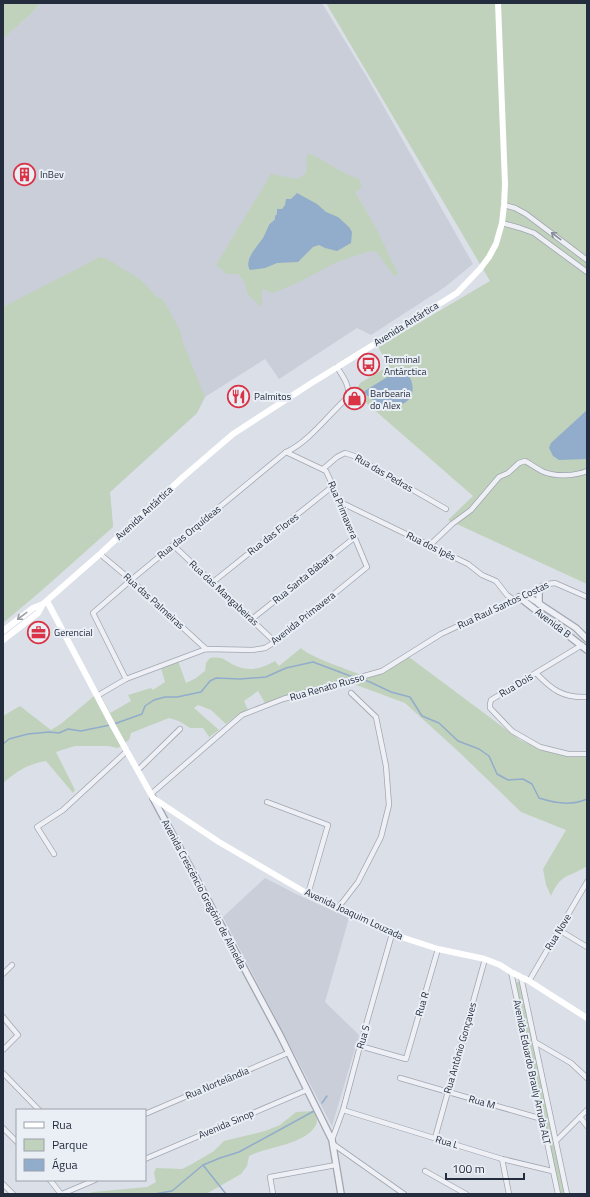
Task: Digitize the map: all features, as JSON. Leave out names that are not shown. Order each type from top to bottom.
[{"type":"main road","name":"Avenida Antártica","points":[[3,640],[38,613],[45,603],[183,477],[233,434],[337,367],[457,293],[471,280],[489,258],[496,244],[502,223],[504,205],[498,3]]},
{"type":"main road","name":"Avenida Antártica","points":[[3,631],[33,608],[45,603]]},
{"type":"main road","name":"Avenida Crescêncio Gregório de Almeida","points":[[45,603],[152,796]]},
{"type":"main road","name":"Avenida Joaquim Louzada","points":[[152,796],[219,842],[308,894],[392,934],[438,949],[485,959],[500,965],[521,976],[587,1018]]},
{"type":"street","points":[[504,205],[515,208],[526,214],[587,260]]},
{"type":"street","points":[[502,223],[534,233],[587,272]]},
{"type":"street","name":"Rua das Orquídeas","points":[[126,679],[93,613],[286,452],[294,449],[304,442],[348,397],[349,390],[347,383],[337,367]]},
{"type":"street","name":"Rua Primavera","points":[[286,452],[326,471],[334,486],[367,567]]},
{"type":"street","name":"Rua das Pedras","points":[[323,469],[337,457],[345,453],[354,456],[446,509]]},
{"type":"street","points":[[430,545],[452,524],[471,510],[500,477],[508,473],[519,463],[524,461],[544,472],[561,475],[580,474],[587,471]]},
{"type":"street","name":"Rua das Flores","points":[[213,582],[334,486]]},
{"type":"street","name":"Rua dos Ipês","points":[[340,502],[468,564],[482,575],[492,579],[507,595],[517,599]]},
{"type":"street","name":"Rua Santa Bábara","points":[[252,619],[354,538]]},
{"type":"street","name":"Rua das Mangabeiras","points":[[173,545],[275,642]]},
{"type":"street","name":"Rua das Palmeiras","points":[[100,554],[131,580],[206,649]]},
{"type":"street","name":"Avenida Primavera","points":[[97,696],[126,679],[206,649],[253,650],[264,648],[275,642],[367,567]]},
{"type":"street","name":"Rua Raul Santos Costas","points":[[441,634],[552,583],[565,586],[587,597]]},
{"type":"street","points":[[539,604],[539,592],[542,587]]},
{"type":"street","name":"Avenida B","points":[[526,595],[576,628],[587,638]]},
{"type":"street","name":"Avenida B","points":[[517,599],[587,650]]},
{"type":"street","name":"Rua Renato Russo","points":[[152,796],[214,739],[242,716],[283,699],[353,680],[382,670],[441,634]]},
{"type":"street","name":"Rua Dois","points":[[582,646],[491,700],[490,708],[512,732],[540,747],[568,754],[587,754]]},
{"type":"street","points":[[536,673],[549,686],[561,694],[576,697],[587,697]]},
{"type":"street","points":[[338,908],[358,882],[381,837],[389,805],[386,766],[376,717],[351,693]]},
{"type":"street","points":[[138,770],[180,729]]},
{"type":"street","points":[[54,854],[37,827],[63,810],[127,751]]},
{"type":"street","name":"Avenida Crescêncio Gregório de Almeida","points":[[152,796],[288,1053],[332,1142],[341,1194]]},
{"type":"street","points":[[267,802],[328,825],[308,894]]},
{"type":"street","name":"Rua Nove","points":[[529,981],[587,882]]},
{"type":"street","points":[[559,930],[587,947]]},
{"type":"street","name":"Rua S","points":[[332,1142],[343,1110],[392,934]]},
{"type":"street","name":"Rua R","points":[[360,1046],[406,1059],[438,949]]},
{"type":"street","name":"Rua Antônio Gonçaves","points":[[435,1138],[485,959]]},
{"type":"street","points":[[3,974],[12,965]]},
{"type":"street","name":"Avenida Eduardo Brauly Arruda ALT","points":[[511,972],[558,1194]]},
{"type":"street","name":"Avenida Eduardo Brauly Arruda ALT","points":[[521,976],[567,1194]]},
{"type":"street","points":[[3,1017],[18,1035],[3,1050]]},
{"type":"street","points":[[535,1042],[571,1063],[587,1078]]},
{"type":"street","name":"Rua Nortelândia","points":[[146,1114],[288,1053]]},
{"type":"street","points":[[3,1073],[38,1109]]},
{"type":"street","name":"Rua M","points":[[400,1078],[542,1119]]},
{"type":"street","name":"Avenida Sinop","points":[[146,1159],[307,1090]]},
{"type":"street","name":"Rua L","points":[[343,1110],[502,1159],[552,1171]]},
{"type":"street","points":[[556,1141],[587,1110]]},
{"type":"street","points":[[580,1117],[587,1126]]},
{"type":"street","points":[[3,1128],[16,1141]]},
{"type":"street","points":[[332,1142],[404,1194]]},
{"type":"street","points":[[502,1159],[509,1194]]},
{"type":"street","points":[[273,1194],[270,1177],[336,1165]]},
{"type":"street","points":[[425,1171],[466,1194]]},
{"type":"street","points":[[51,1181],[62,1194],[93,1181]]},
{"type":"street","points":[[3,1184],[13,1194]]},
{"type":"shaded area","points":[[40,3],[322,3],[368,79],[473,264],[445,287],[371,335],[357,328],[279,379],[265,359],[205,397],[197,413],[110,492],[113,527],[3,521],[3,39],[33,12]]},
{"type":"shaded area","points":[[265,878],[349,918],[325,1002],[359,1035],[332,1126],[223,917]]},
{"type":"green space","points":[[3,3],[40,3],[33,12],[3,39]]},
{"type":"green space","points":[[326,3],[587,3],[587,584],[448,520],[473,496],[355,393],[360,383],[389,366],[378,347],[490,281]]},
{"type":"green space","points":[[307,154],[313,155],[346,174],[359,179],[361,185],[360,189],[355,192],[376,228],[398,274],[394,276],[377,252],[370,251],[337,262],[299,282],[273,293],[262,289],[262,307],[248,295],[244,281],[238,274],[227,274],[216,265],[271,174],[298,179],[306,173]]},
{"type":"green space","points":[[100,257],[107,259],[141,280],[156,296],[163,300],[180,330],[183,343],[205,397],[197,413],[110,492],[113,527],[3,623],[3,307]]},
{"type":"green space","points":[[301,648],[319,658],[359,674],[265,703],[258,691],[244,701],[248,710],[239,714],[226,724],[211,710],[198,705],[194,708],[219,730],[209,737],[203,728],[190,728],[179,721],[169,718],[131,733],[129,740],[118,748],[108,746],[75,746],[56,752],[75,790],[73,793],[46,761],[23,769],[3,783],[3,716],[20,706],[51,730],[62,723],[99,692],[110,713],[131,701],[128,695],[151,688],[153,690],[165,682],[161,668],[178,661],[186,683],[205,671],[206,663],[210,658],[222,658],[236,666],[246,669],[266,666],[275,661],[279,666]]},
{"type":"green space","points":[[409,657],[520,740],[546,751],[572,757],[587,756],[587,866],[562,879],[551,896],[546,885],[543,869],[566,830],[521,812],[460,753],[405,703],[351,683],[381,674]]},
{"type":"green space","points":[[516,982],[521,982],[565,1194],[559,1194]]},
{"type":"green space","points":[[314,1111],[317,1123],[308,1134],[293,1142],[249,1156],[247,1166],[241,1174],[206,1194],[87,1194],[93,1192],[147,1187],[156,1182],[154,1173],[156,1168],[182,1169],[214,1151],[224,1141],[265,1131],[280,1125],[296,1112]]},
{"type":"water","points":[[297,193],[317,204],[326,212],[338,217],[349,227],[352,232],[351,243],[337,251],[319,245],[313,247],[298,262],[277,263],[265,268],[250,270],[248,263],[249,259],[263,238],[269,225],[275,219],[277,209],[282,209],[285,205],[286,199],[291,199]]},
{"type":"water","points":[[397,371],[408,376],[412,384],[411,397],[403,404],[392,408],[386,408],[377,404],[363,392]]},
{"type":"water","points":[[587,410],[587,459],[559,460],[553,456],[549,448],[551,443]]},
{"type":"waterway","points":[[114,724],[142,714],[145,706],[154,700],[201,692],[210,681],[216,678],[240,679],[266,677],[286,668],[313,662],[353,677]]},
{"type":"waterway","points":[[361,679],[391,692],[410,697],[422,716],[439,723],[458,741],[479,749],[489,756],[497,774],[508,780],[523,779],[532,784],[539,798],[563,803],[587,799]]},
{"type":"waterway","points":[[3,744],[9,739],[28,734],[49,732],[59,733],[68,729],[81,731],[110,725]]},
{"type":"waterway","points":[[322,1103],[327,1096]]},
{"type":"waterway","points":[[154,1194],[172,1191],[203,1165],[239,1152],[314,1111]]},
{"type":"waterway","points":[[203,1165],[226,1194]]},
{"type":"place","name":"InBev","points":[[24,174]]},
{"type":"place","name":"Terminal Antárctica","points":[[369,365]]},
{"type":"place","name":"Palmitos","points":[[238,396]]},
{"type":"place","name":"Barbearia do Alex","points":[[354,399]]},
{"type":"place","name":"Gerencial","points":[[39,632]]}]
